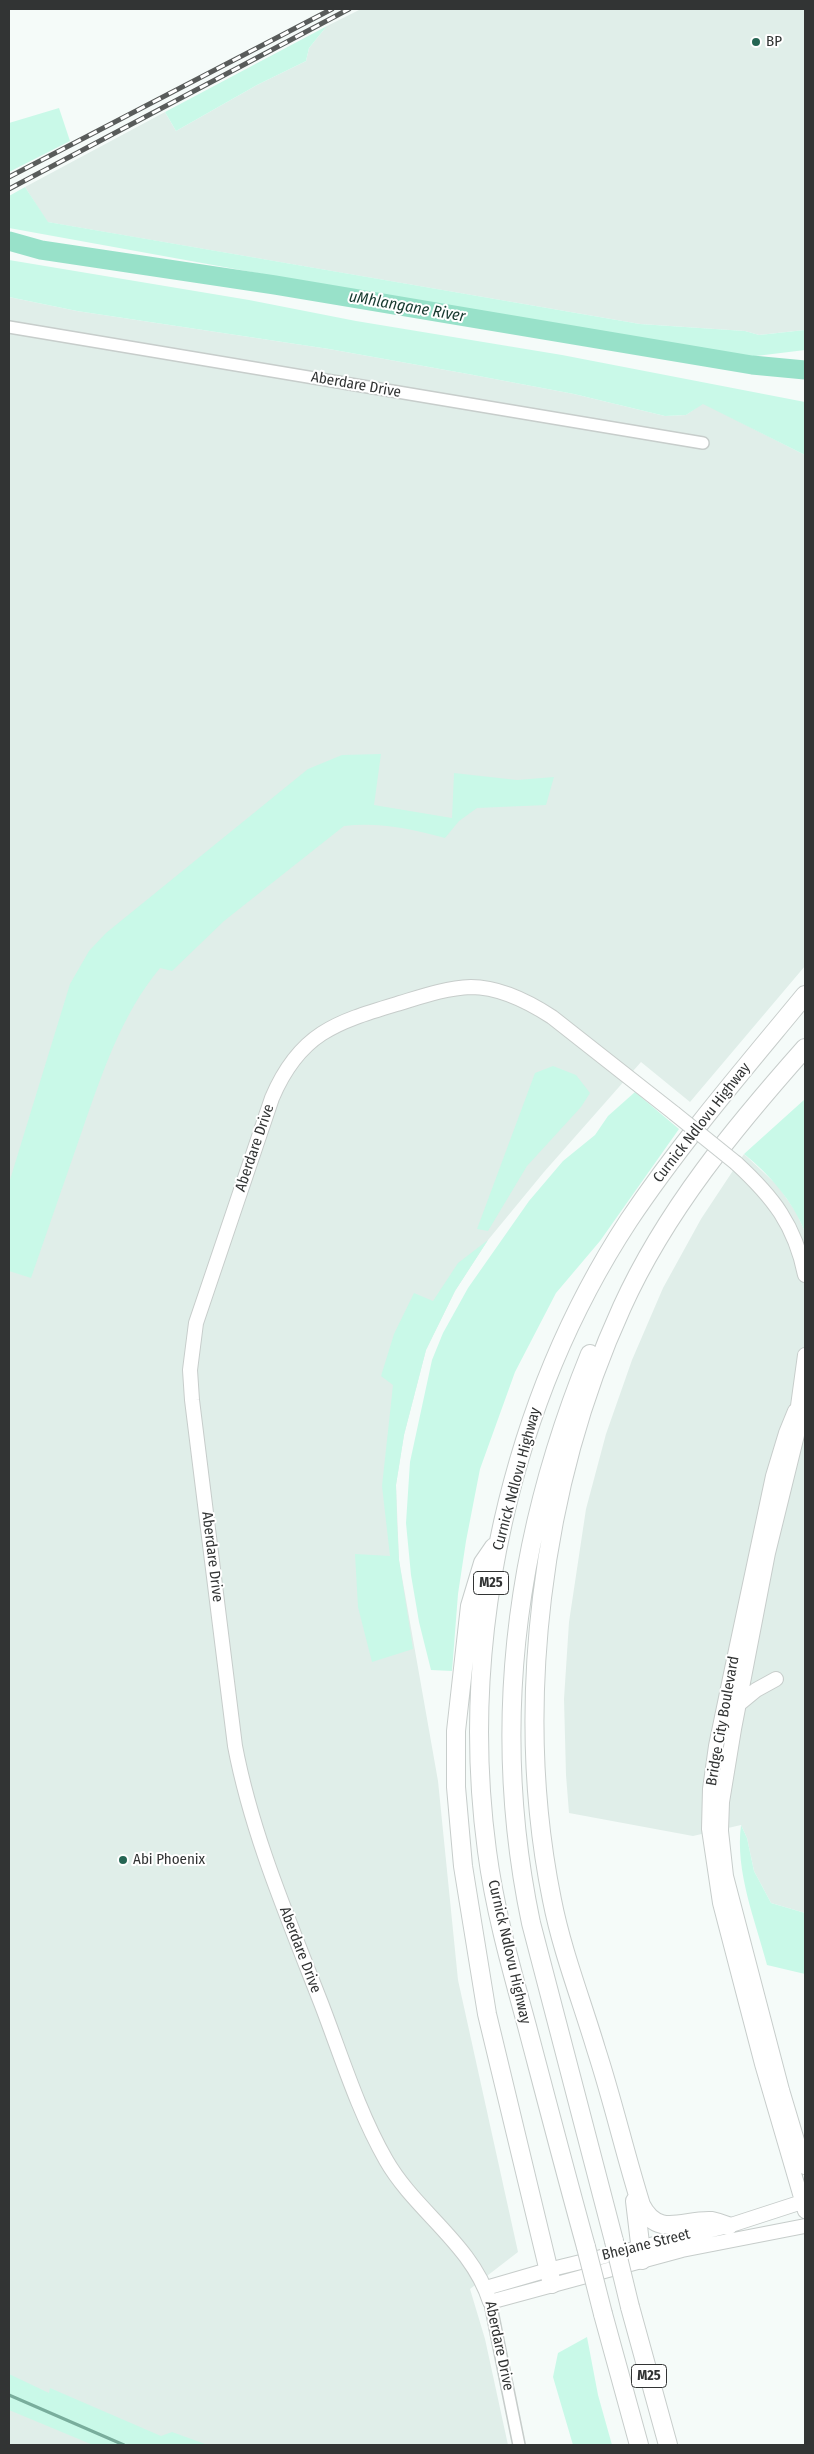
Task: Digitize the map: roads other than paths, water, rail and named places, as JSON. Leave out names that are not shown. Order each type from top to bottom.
[{"type":"main road","name":"Curnick Ndlovu Highway","points":[[638,2445],[499,1921],[486,1846],[480,1772],[480,1682],[488,1599],[512,1489],[544,1386],[566,1334],[598,1272],[654,1185],[805,995]]},
{"type":"main road","name":"Curnick Ndlovu Highway","points":[[668,2445],[630,2306],[523,1887],[512,1801],[510,1762],[514,1644],[534,1533],[546,1484],[568,1411],[594,1343],[630,1273],[684,1184],[708,1150],[805,1034]]},
{"type":"main road","points":[[728,2226],[712,2221],[666,2226],[658,2224],[646,2215],[630,2169],[614,2108],[562,1943],[552,1898],[543,1840],[537,1777],[536,1724],[540,1629],[546,1569],[558,1502],[576,1433],[596,1371],[622,1306],[647,1258],[684,1197],[732,1132],[805,1048]]},
{"type":"main road","points":[[500,1541],[483,1563],[470,1606],[456,1731],[456,1786],[465,1875],[487,2014],[500,2075],[539,2223],[550,2277]]},
{"type":"main road","points":[[630,2169],[641,2253]]},
{"type":"street","name":"Aberdare Drive","points":[[9,327],[703,443]]},
{"type":"street","name":"Aberdare Drive","points":[[519,2445],[488,2295],[457,2245],[394,2174],[374,2139],[259,1844],[243,1789],[235,1746],[192,1400],[190,1370],[192,1346],[204,1296],[280,1079],[292,1061],[320,1033],[357,1016],[445,990],[472,987],[494,991],[537,1007],[557,1020],[736,1163],[766,1191],[787,1221],[797,1242],[805,1275]]},
{"type":"street","name":"Bridge City Boulevard","points":[[804,2205],[747,1986],[722,1849],[722,1802],[739,1704],[798,1406],[805,1355]]},
{"type":"street","name":"Bridge City Boulevard","points":[[792,1434],[771,1485],[716,1746],[710,1789],[709,1829],[712,1860],[720,1903],[805,2167]]},
{"type":"street","points":[[739,1704],[756,1690],[776,1679]]},
{"type":"street","name":"Bhejane Street","points":[[488,2295],[641,2253],[804,2205]]},
{"type":"street","name":"Bhejane Street","points":[[641,2253],[805,2226]]},
{"type":"waterway","name":"uMhlangane River","points":[[9,241],[41,250],[275,285],[752,365],[805,370]]},
{"type":"waterway","points":[[9,2395],[124,2445]]},
{"type":"railway","points":[[9,177],[332,9]]},
{"type":"railway","points":[[9,189],[349,9]]},
{"type":"place","name":"BP","points":[[756,42]]},
{"type":"place","name":"Abi Phoenix","points":[[123,1860]]}]
